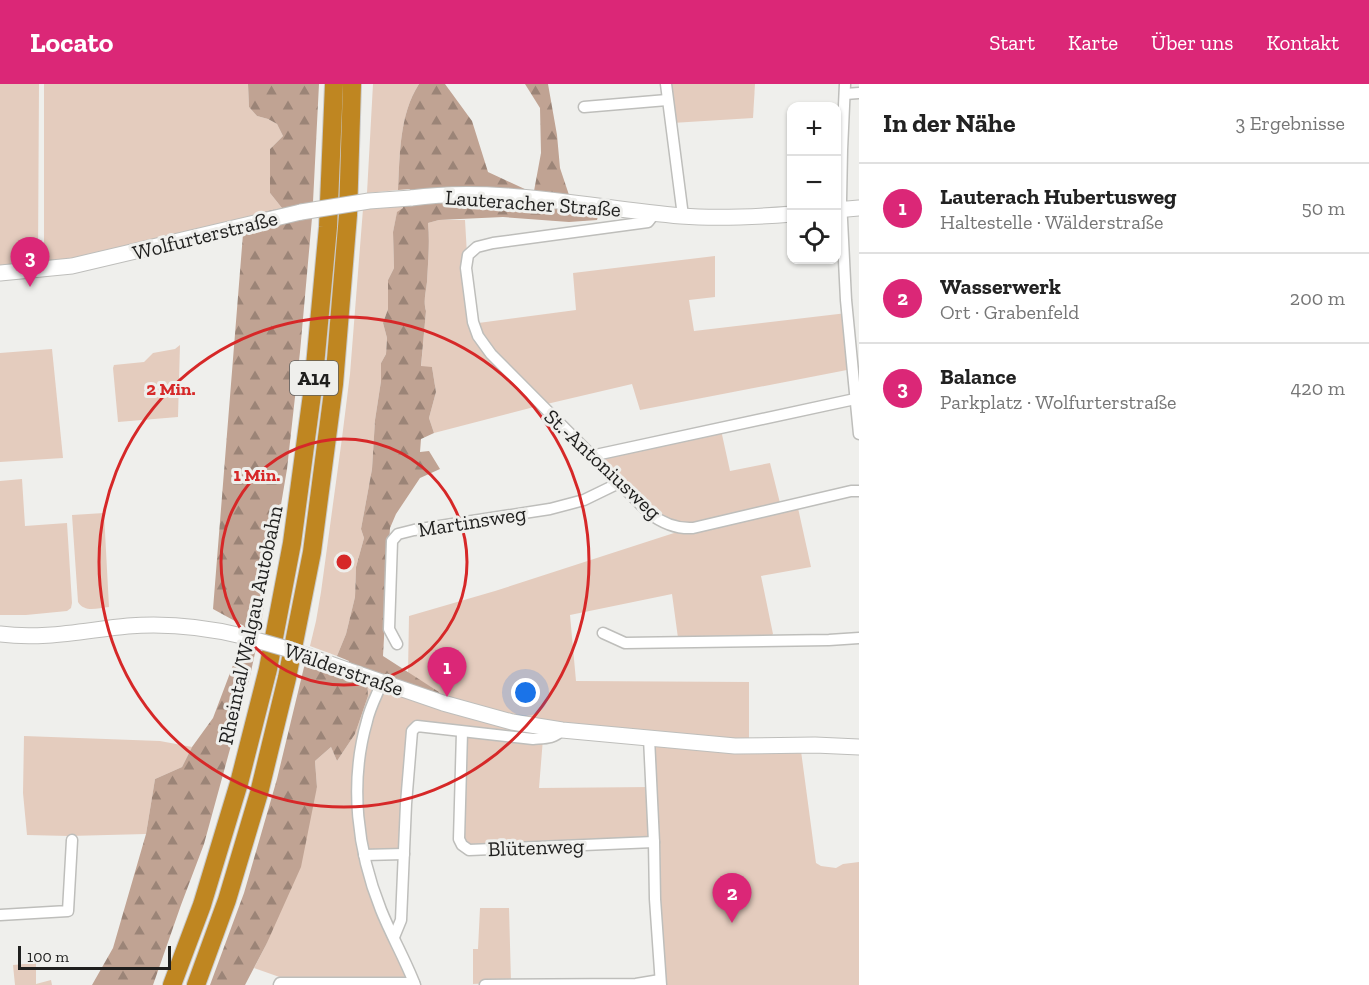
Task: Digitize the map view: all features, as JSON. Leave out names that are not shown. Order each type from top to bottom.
[{"type":"highway","name":"Rheintal/Walgau Autobahn","points":[[172,985],[202,905],[239,783],[268,669],[292,543],[313,387],[328,227],[334,84]]},
{"type":"highway","name":"Rheintal/Walgau Autobahn","points":[[196,985],[226,900],[259,793],[287,678],[312,552],[334,384],[348,215],[352,84]]},
{"type":"main road","name":"Lauteracher Straße","points":[[411,198],[454,195],[510,196],[683,216],[787,214]]},
{"type":"main road","name":"Wolfurterstraße","points":[[0,273],[72,266],[301,212],[357,203],[411,198]]},
{"type":"main road","points":[[841,210],[859,208]]},
{"type":"main road","name":"Wälderstraße","points":[[0,634],[47,635],[158,625],[198,628],[242,636],[282,647],[443,703],[512,722],[562,730],[735,746],[859,747]]},
{"type":"street","points":[[666,84],[683,216]]},
{"type":"street","points":[[841,170],[845,89],[859,93]]},
{"type":"street","points":[[584,107],[667,100]]},
{"type":"street","name":"Lauteracher Straße","points":[[465,268],[468,255],[477,248],[493,243],[648,222],[656,213]]},
{"type":"street","points":[[841,236],[859,434]]},
{"type":"street","name":"St.-Antoniusweg","points":[[465,268],[472,322],[478,336],[496,360],[656,518],[684,529],[859,491]]},
{"type":"street","points":[[591,456],[855,399]]},
{"type":"street","name":"Martinsweg","points":[[397,644],[389,629],[392,541],[398,534],[550,509],[585,500],[619,483]]},
{"type":"street","points":[[603,633],[625,643],[859,638]]},
{"type":"street","points":[[279,985],[280,983],[415,984],[374,891],[358,825],[358,770],[367,719],[382,682]]},
{"type":"street","points":[[394,937],[401,920],[412,731],[417,726],[540,738],[556,736],[562,730]]},
{"type":"street","name":"Blütenweg","points":[[462,732],[459,839],[462,845],[470,850],[654,842]]},
{"type":"street","points":[[484,985],[661,982],[655,906],[649,738]]},
{"type":"street","points":[[0,915],[68,910],[72,840]]},
{"type":"street","points":[[364,855],[404,854]]},
{"type":"shaded area","points":[[0,84],[39,84],[38,256],[33,261],[29,257],[24,259],[26,263],[0,266]]},
{"type":"shaded area","points":[[44,84],[248,84],[249,107],[257,116],[277,124],[283,136],[270,149],[270,193],[282,208],[258,213],[243,234],[200,239],[44,268]]},
{"type":"shaded area","points":[[373,84],[419,84],[412,96],[404,122],[398,190],[367,193]]},
{"type":"shaded area","points":[[667,84],[755,84],[753,118],[672,123]]},
{"type":"shaded area","points":[[403,205],[397,213],[393,232],[394,268],[388,280],[388,309],[383,323],[387,338],[386,354],[381,363],[372,469],[361,529],[364,538],[356,567],[355,597],[346,634],[337,656],[310,646],[321,592],[350,374],[363,209]]},
{"type":"shaded area","points":[[439,220],[465,220],[471,324],[576,310],[573,273],[715,256],[715,297],[689,300],[694,331],[847,313],[852,369],[640,410],[632,384],[434,433],[429,418],[436,392],[432,367],[421,367],[429,252],[428,223]]},
{"type":"shaded area","points":[[180,345],[178,417],[118,422],[114,365],[144,362],[153,353],[175,349]]},
{"type":"shaded area","points":[[52,349],[63,458],[0,462],[0,353]]},
{"type":"shaded area","points":[[721,430],[730,471],[770,463],[780,503],[693,525],[665,520],[594,457]]},
{"type":"shaded area","points":[[22,479],[25,526],[67,523],[72,603],[71,608],[67,611],[0,615],[0,481]]},
{"type":"shaded area","points":[[798,508],[811,567],[761,576],[773,634],[771,636],[678,638],[672,594],[570,615],[576,681],[749,682],[749,739],[801,751],[816,863],[836,868],[843,864],[859,862],[859,985],[662,985],[656,841],[471,848],[462,837],[464,729],[411,723],[402,851],[362,854],[407,978],[288,980],[254,968],[266,945],[317,787],[315,761],[331,747],[337,761],[355,734],[368,696],[367,675],[439,692],[408,673],[409,616],[495,591],[674,533],[708,530]],"holes":[[[544,726],[654,735],[653,787],[539,788]]]},
{"type":"shaded area","points":[[104,513],[109,607],[88,609],[78,602],[72,515]]},
{"type":"shaded area","points":[[24,736],[160,741],[192,747],[182,767],[155,779],[146,834],[27,835],[23,793]]},
{"type":"shaded area","points":[[480,908],[509,908],[511,982],[473,984],[473,949],[478,949]]},
{"type":"shaded area","points":[[36,963],[36,984],[51,980],[52,985],[15,985],[13,965]]},
{"type":"green space","points":[[248,84],[319,84],[313,202],[302,204],[300,219],[312,218],[300,352],[287,469],[260,630],[250,676],[204,844],[153,985],[92,985],[113,948],[146,834],[155,779],[182,767],[192,747],[213,718],[241,644],[244,626],[213,609],[243,234],[258,213],[282,208],[270,193],[270,149],[283,136],[277,124],[257,116],[249,107]]},
{"type":"green space","points":[[419,84],[445,84],[472,121],[488,172],[529,191],[534,191],[541,153],[540,108],[525,84],[548,84],[560,168],[572,204],[601,207],[597,220],[569,222],[503,217],[439,220],[428,223],[429,252],[421,366],[432,367],[436,392],[429,418],[434,433],[421,439],[420,452],[429,451],[440,469],[420,478],[396,514],[390,528],[383,656],[439,692],[437,700],[367,676],[368,696],[355,734],[337,761],[331,747],[315,761],[317,787],[301,867],[266,945],[245,985],[210,985],[244,893],[277,779],[305,663],[346,678],[349,661],[337,656],[346,634],[355,597],[356,567],[364,538],[361,529],[372,469],[381,363],[386,354],[387,338],[383,323],[388,309],[388,280],[394,268],[393,232],[397,212],[403,208],[403,205],[411,204],[410,189],[398,190],[400,149],[404,122],[412,96]]},
{"type":"place","name":"Balance","points":[[30,287]]},
{"type":"place","name":"Lauterach Hubertusweg","points":[[447,697]]},
{"type":"place","name":"Wasserwerk","points":[[732,923]]}]
